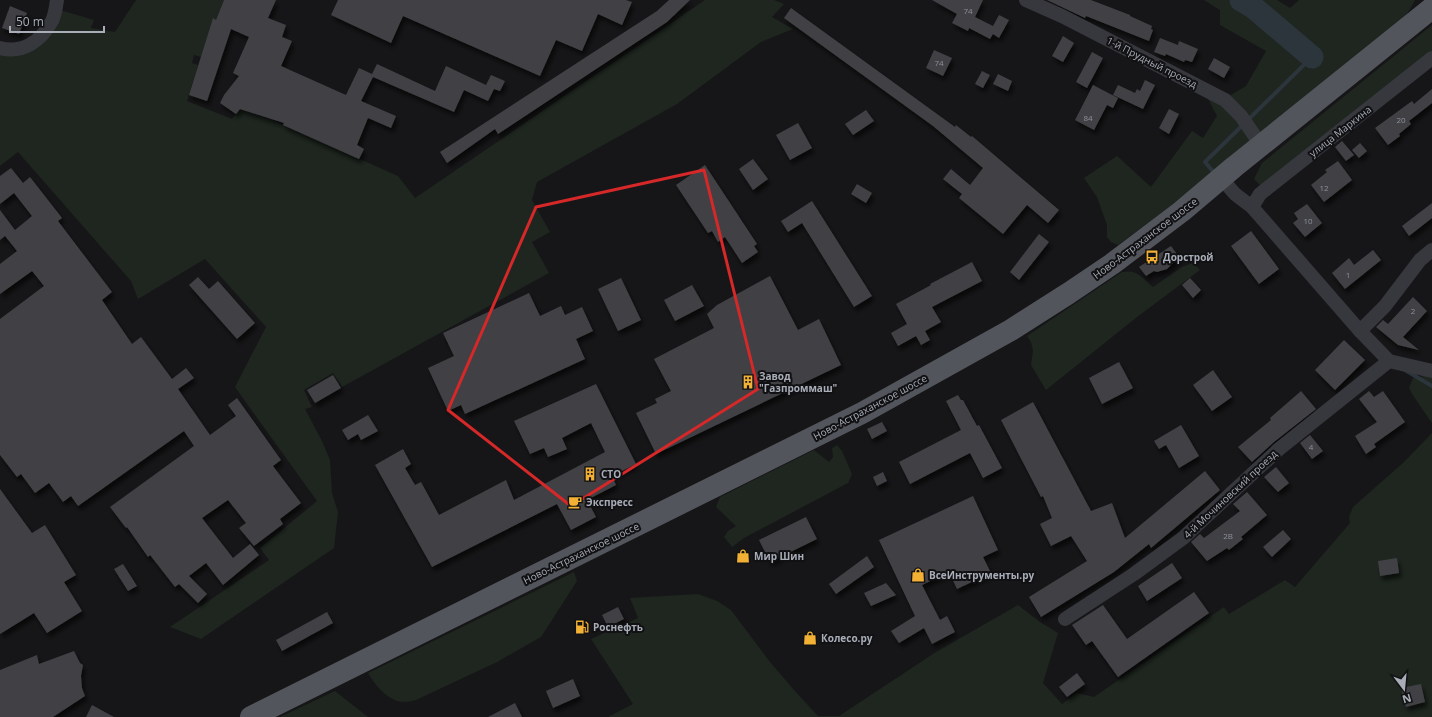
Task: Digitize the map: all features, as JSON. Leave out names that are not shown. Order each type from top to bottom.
[{"type":"main road","name":"Ново-Астраханское шоссе","points":[[252,717],[855,416],[978,349],[1069,293],[1112,264],[1182,211],[1261,145],[1432,8]]},
{"type":"street","points":[[0,48],[7,50],[20,49],[31,45],[42,36],[52,20],[58,0]]},
{"type":"street","name":"1-й Прудный проезд","points":[[1026,0],[1062,16],[1225,100],[1241,116],[1261,145]]},
{"type":"street","name":"улица Маркина","points":[[1252,207],[1260,194],[1432,58]]},
{"type":"street","points":[[1221,178],[1235,194],[1252,207],[1360,331],[1389,361],[1432,371]]},
{"type":"street","points":[[1360,331],[1385,306],[1420,260],[1432,250]]},
{"type":"street","name":"4-й Мочиновский проезд","points":[[1065,619],[1134,574],[1183,538],[1279,449],[1389,361]]},
{"type":"highlighted area","points":[[704,170],[758,389],[571,506],[448,410],[536,207]]},
{"type":"shaded area","points":[[136,0],[224,0],[216,20],[213,19],[201,57],[194,55],[192,63],[198,65],[187,101],[232,119],[242,106],[248,112],[270,119],[398,176],[415,198],[705,0],[774,0],[784,4],[772,17],[793,29],[761,42],[677,104],[537,182],[532,200],[550,232],[532,242],[549,273],[342,387],[333,373],[304,390],[312,407],[305,409],[330,460],[332,493],[338,512],[334,548],[201,639],[170,627],[269,560],[260,548],[317,501],[235,387],[266,327],[205,259],[138,299],[131,281],[18,152],[0,166],[0,51],[19,55],[60,10],[94,20],[91,28],[115,32]]},
{"type":"shaded area","points":[[1204,0],[1277,0],[1290,8],[1299,0],[1415,0],[1409,11],[1397,25],[1260,133],[1227,97],[1246,86],[1266,51],[1220,25],[1220,10]]},
{"type":"shaded area","points":[[1432,25],[1432,53],[1262,187],[1254,179],[1262,163]]},
{"type":"shaded area","points":[[1206,95],[1222,103],[1238,118],[1250,141],[1180,199],[1118,245],[1111,242],[1107,237],[1107,225],[1097,197],[1084,178],[1117,156],[1151,187],[1192,131],[1203,138],[1217,116]]},
{"type":"shaded area","points":[[1193,263],[1200,270],[1137,317],[1046,390],[1031,365],[1033,351],[1031,342],[1027,336],[1122,272],[1127,271],[1136,273],[1153,287],[1182,267]]},
{"type":"shaded area","points":[[1430,375],[1432,376],[1432,423],[1409,388],[1413,378]]},
{"type":"shaded area","points":[[1432,433],[1432,717],[608,717],[633,704],[591,639],[638,618],[630,598],[698,594],[717,601],[731,610],[770,662],[818,716],[839,716],[936,652],[1018,605],[1040,622],[1058,633],[1043,683],[1062,704],[1077,693],[1094,697],[1224,607],[1229,614],[1285,580],[1295,587],[1350,523],[1349,517],[1353,507],[1404,462]]},
{"type":"shaded area","points":[[837,445],[842,451],[852,474],[848,483],[744,538],[732,547],[724,537],[728,531],[736,526],[716,507],[720,497],[814,450],[829,462],[833,457],[832,448]]},
{"type":"shaded area","points":[[574,572],[577,581],[541,637],[497,662],[416,700],[405,702],[397,701],[386,695],[368,673]]},
{"type":"shaded area","points":[[335,691],[368,717],[280,717]]},
{"type":"building","points":[[224,0],[276,0],[268,18],[286,25],[282,37],[292,41],[281,66],[346,95],[359,68],[372,74],[377,64],[435,91],[446,66],[486,85],[491,75],[505,81],[500,91],[494,89],[488,101],[464,90],[454,112],[373,77],[361,101],[396,116],[391,128],[368,118],[357,145],[364,149],[359,159],[283,125],[284,123],[240,109],[236,114],[220,103],[224,95],[239,76],[233,73],[249,37],[231,29],[207,101],[189,95],[213,18],[216,20]]},
{"type":"building","points":[[338,0],[626,0],[632,2],[622,25],[598,14],[582,51],[556,40],[540,76],[403,16],[391,43],[331,15]]},
{"type":"building","points":[[669,0],[690,0],[667,22],[498,134],[495,129],[447,163],[440,152],[657,11]]},
{"type":"building","points":[[932,0],[983,0],[975,17],[993,26],[999,15],[1009,20],[999,38],[993,34],[990,39],[969,28],[968,31],[952,23],[957,14]]},
{"type":"building","points":[[1047,0],[1091,0],[1130,15],[1152,26],[1151,29],[1153,30],[1149,41],[1086,16],[1085,18]]},
{"type":"building","points":[[10,6],[27,13],[19,34],[2,28]]},
{"type":"building","points":[[791,8],[955,127],[956,125],[971,137],[972,136],[1059,210],[1048,223],[1027,205],[1003,234],[959,198],[962,194],[943,179],[951,169],[970,185],[983,168],[933,126],[784,18]]},
{"type":"building","points":[[1063,36],[1074,43],[1063,62],[1052,56]]},
{"type":"building","points":[[1160,38],[1178,45],[1179,41],[1198,49],[1192,62],[1185,60],[1184,62],[1166,54],[1165,56],[1154,52]]},
{"type":"building","points":[[934,50],[952,58],[943,76],[926,68]]},
{"type":"building","points":[[1092,52],[1103,58],[1087,88],[1076,82]]},
{"type":"building","points":[[1214,58],[1230,67],[1224,78],[1208,69]]},
{"type":"building","points":[[982,71],[990,75],[983,88],[975,84]]},
{"type":"building","points":[[998,74],[1012,81],[1008,91],[993,84]]},
{"type":"building","points":[[1145,80],[1155,85],[1143,109],[1113,95],[1118,85],[1135,93],[1137,89],[1140,91]]},
{"type":"building","points":[[1093,85],[1118,98],[1113,108],[1107,105],[1094,130],[1075,120]]},
{"type":"building","points":[[1432,89],[1432,103],[1409,121],[1411,124],[1399,134],[1400,136],[1388,145],[1375,128],[1412,101],[1414,104]]},
{"type":"building","points":[[1169,109],[1179,114],[1169,134],[1159,128]]},
{"type":"building","points":[[866,110],[874,121],[853,135],[845,124]]},
{"type":"building","points":[[798,123],[812,148],[790,160],[776,135]]},
{"type":"building","points":[[1342,141],[1354,155],[1346,161],[1335,147]]},
{"type":"building","points":[[1360,143],[1367,151],[1359,158],[1352,150]]},
{"type":"building","points":[[753,159],[768,179],[753,190],[739,169]]},
{"type":"building","points":[[1338,161],[1352,180],[1324,202],[1311,185],[1327,172],[1325,170]]},
{"type":"building","points":[[705,165],[757,244],[754,246],[758,252],[742,263],[725,237],[718,242],[712,231],[708,233],[676,185]]},
{"type":"building","points":[[11,168],[23,183],[30,177],[62,218],[58,221],[112,292],[102,300],[132,344],[141,337],[172,379],[186,368],[194,378],[178,389],[210,435],[236,416],[228,405],[237,398],[281,460],[273,466],[301,503],[280,519],[283,524],[254,546],[239,528],[246,523],[228,500],[202,518],[233,558],[250,544],[259,555],[223,585],[206,563],[189,576],[207,594],[198,603],[179,584],[175,587],[150,555],[148,557],[127,527],[126,528],[110,507],[194,446],[184,431],[78,506],[71,496],[63,502],[49,483],[35,493],[21,474],[17,477],[0,455],[0,319],[44,286],[32,271],[0,294],[0,264],[17,251],[5,236],[0,240],[0,210],[15,230],[32,216],[14,193],[0,204],[0,176]]},
{"type":"building","points":[[857,184],[872,193],[866,203],[851,194]]},
{"type":"building","points":[[812,201],[872,296],[854,307],[802,223],[788,232],[781,221]]},
{"type":"building","points":[[1432,203],[1432,218],[1409,236],[1402,226]]},
{"type":"building","points":[[1307,204],[1322,223],[1305,237],[1293,223],[1298,219],[1294,213]]},
{"type":"building","points":[[1251,231],[1279,269],[1259,284],[1231,246]]},
{"type":"building","points":[[1039,234],[1049,242],[1019,280],[1010,272]]},
{"type":"building","points":[[1171,246],[1179,257],[1167,269],[1157,272],[1154,271],[1146,276],[1139,267]]},
{"type":"building","points":[[1373,250],[1381,260],[1345,289],[1332,273],[1349,258],[1354,265]]},
{"type":"building","points":[[972,262],[982,281],[932,307],[941,322],[925,331],[930,340],[921,345],[916,336],[898,346],[891,333],[907,324],[896,304]]},
{"type":"building","points":[[770,276],[798,330],[819,319],[841,365],[656,454],[636,413],[657,403],[655,399],[671,391],[654,359],[714,328],[707,314],[717,305]]},
{"type":"building","points":[[198,277],[209,289],[218,281],[255,323],[237,339],[189,285]]},
{"type":"building","points":[[621,278],[641,320],[618,331],[598,289]]},
{"type":"building","points":[[1190,278],[1201,290],[1193,298],[1182,285]]},
{"type":"building","points":[[692,285],[704,306],[675,321],[664,300]]},
{"type":"building","points":[[529,293],[540,316],[561,306],[565,315],[582,307],[593,331],[576,339],[585,359],[465,414],[461,405],[448,411],[428,368],[454,356],[443,333]]},
{"type":"building","points":[[1413,297],[1427,311],[1403,337],[1419,350],[1398,345],[1376,327],[1383,320],[1388,324]]},
{"type":"building","points":[[1344,340],[1365,360],[1335,390],[1315,370]]},
{"type":"building","points":[[1119,362],[1133,388],[1102,404],[1089,378]]},
{"type":"building","points":[[1213,370],[1232,397],[1212,411],[1193,385]]},
{"type":"building","points":[[333,375],[341,388],[315,403],[307,390]]},
{"type":"building","name":"СТО","points":[[596,384],[636,464],[612,476],[616,485],[587,500],[596,517],[571,530],[557,504],[432,567],[375,465],[403,449],[411,464],[405,468],[415,485],[421,482],[439,515],[506,480],[514,500],[605,452],[591,423],[562,438],[567,449],[548,457],[544,448],[530,454],[514,421]]},
{"type":"building","points":[[1301,391],[1316,409],[1274,442],[1252,462],[1238,447],[1271,420],[1270,418]]},
{"type":"building","points":[[1369,391],[1374,397],[1383,391],[1405,422],[1374,444],[1376,447],[1366,454],[1355,436],[1377,422],[1359,399]]},
{"type":"building","points":[[958,395],[961,400],[963,400],[977,426],[979,425],[1002,468],[983,478],[970,453],[910,484],[899,462],[961,430],[946,401]]},
{"type":"building","points":[[1033,402],[1091,511],[1112,503],[1125,538],[1205,471],[1220,490],[1151,548],[1149,544],[1114,572],[1041,617],[1029,597],[1087,561],[1071,536],[1051,546],[1040,524],[1052,518],[1043,496],[1041,497],[1001,420]]},
{"type":"building","points":[[368,415],[378,431],[361,440],[358,434],[348,440],[342,430]]},
{"type":"building","points":[[882,422],[887,431],[872,439],[867,429]]},
{"type":"building","points":[[1181,425],[1199,456],[1179,468],[1166,445],[1159,449],[1154,441]]},
{"type":"building","points":[[1310,435],[1323,451],[1312,459],[1300,443]]},
{"type":"building","points":[[1276,467],[1289,483],[1278,492],[1264,477]]},
{"type":"building","points":[[883,472],[887,481],[877,486],[873,477]]},
{"type":"building","points":[[0,489],[32,533],[45,525],[76,575],[64,582],[82,611],[47,633],[34,613],[0,634]]},
{"type":"building","points":[[1247,492],[1267,515],[1241,537],[1243,539],[1229,550],[1227,548],[1207,561],[1191,542],[1200,534],[1204,538],[1240,511],[1233,504]]},
{"type":"building","points":[[973,496],[998,550],[983,557],[991,573],[957,589],[949,572],[922,585],[940,620],[947,616],[955,632],[932,644],[924,628],[899,643],[891,631],[915,616],[879,540]]},
{"type":"building","points":[[806,517],[817,539],[770,562],[759,540]]},
{"type":"building","points":[[1283,530],[1291,539],[1272,557],[1263,547]]},
{"type":"building","points":[[867,556],[874,567],[836,594],[829,584]]},
{"type":"building","points":[[1397,558],[1399,573],[1380,576],[1378,561]]},
{"type":"building","points":[[1172,563],[1182,578],[1147,601],[1138,586]]},
{"type":"building","points":[[123,564],[137,586],[128,591],[114,569]]},
{"type":"building","points":[[886,583],[896,595],[871,606],[864,593]]},
{"type":"building","points":[[1194,592],[1209,613],[1118,677],[1092,641],[1086,645],[1072,625],[1103,605],[1127,639]]},
{"type":"building","points":[[618,607],[624,619],[608,627],[602,615]]},
{"type":"building","points":[[327,612],[333,623],[282,651],[276,640]]},
{"type":"building","points":[[74,651],[80,663],[83,665],[81,676],[82,688],[85,696],[53,717],[0,717],[0,670],[37,655],[39,664]]},
{"type":"building","points":[[1077,673],[1085,684],[1067,697],[1059,687]]},
{"type":"building","points":[[573,679],[580,696],[553,708],[546,691]]},
{"type":"building","points":[[1421,684],[1425,702],[1406,707],[1401,688]]},
{"type":"building","points":[[515,703],[522,717],[488,717]]},
{"type":"building","points":[[92,705],[114,717],[86,717]]},
{"type":"waterway","points":[[1241,0],[1253,7],[1312,57]]},
{"type":"waterway","points":[[1216,175],[1205,162],[1312,57]]},
{"type":"waterway","points":[[1405,370],[1432,386]]},
{"type":"place","name":"Дорстрой","points":[[1152,257]]},
{"type":"place","name":"Завод \"Газпроммаш\"","points":[[748,382]]},
{"type":"place","name":"СТО","points":[[590,474]]},
{"type":"place","name":"Экспресс","points":[[575,502]]},
{"type":"place","name":"Мир Шин","points":[[743,556]]},
{"type":"place","name":"ВсеИнструменты.ру","points":[[918,575]]},
{"type":"place","name":"Роснефть","points":[[582,627]]},
{"type":"place","name":"Колесо.ру","points":[[810,638]]}]
